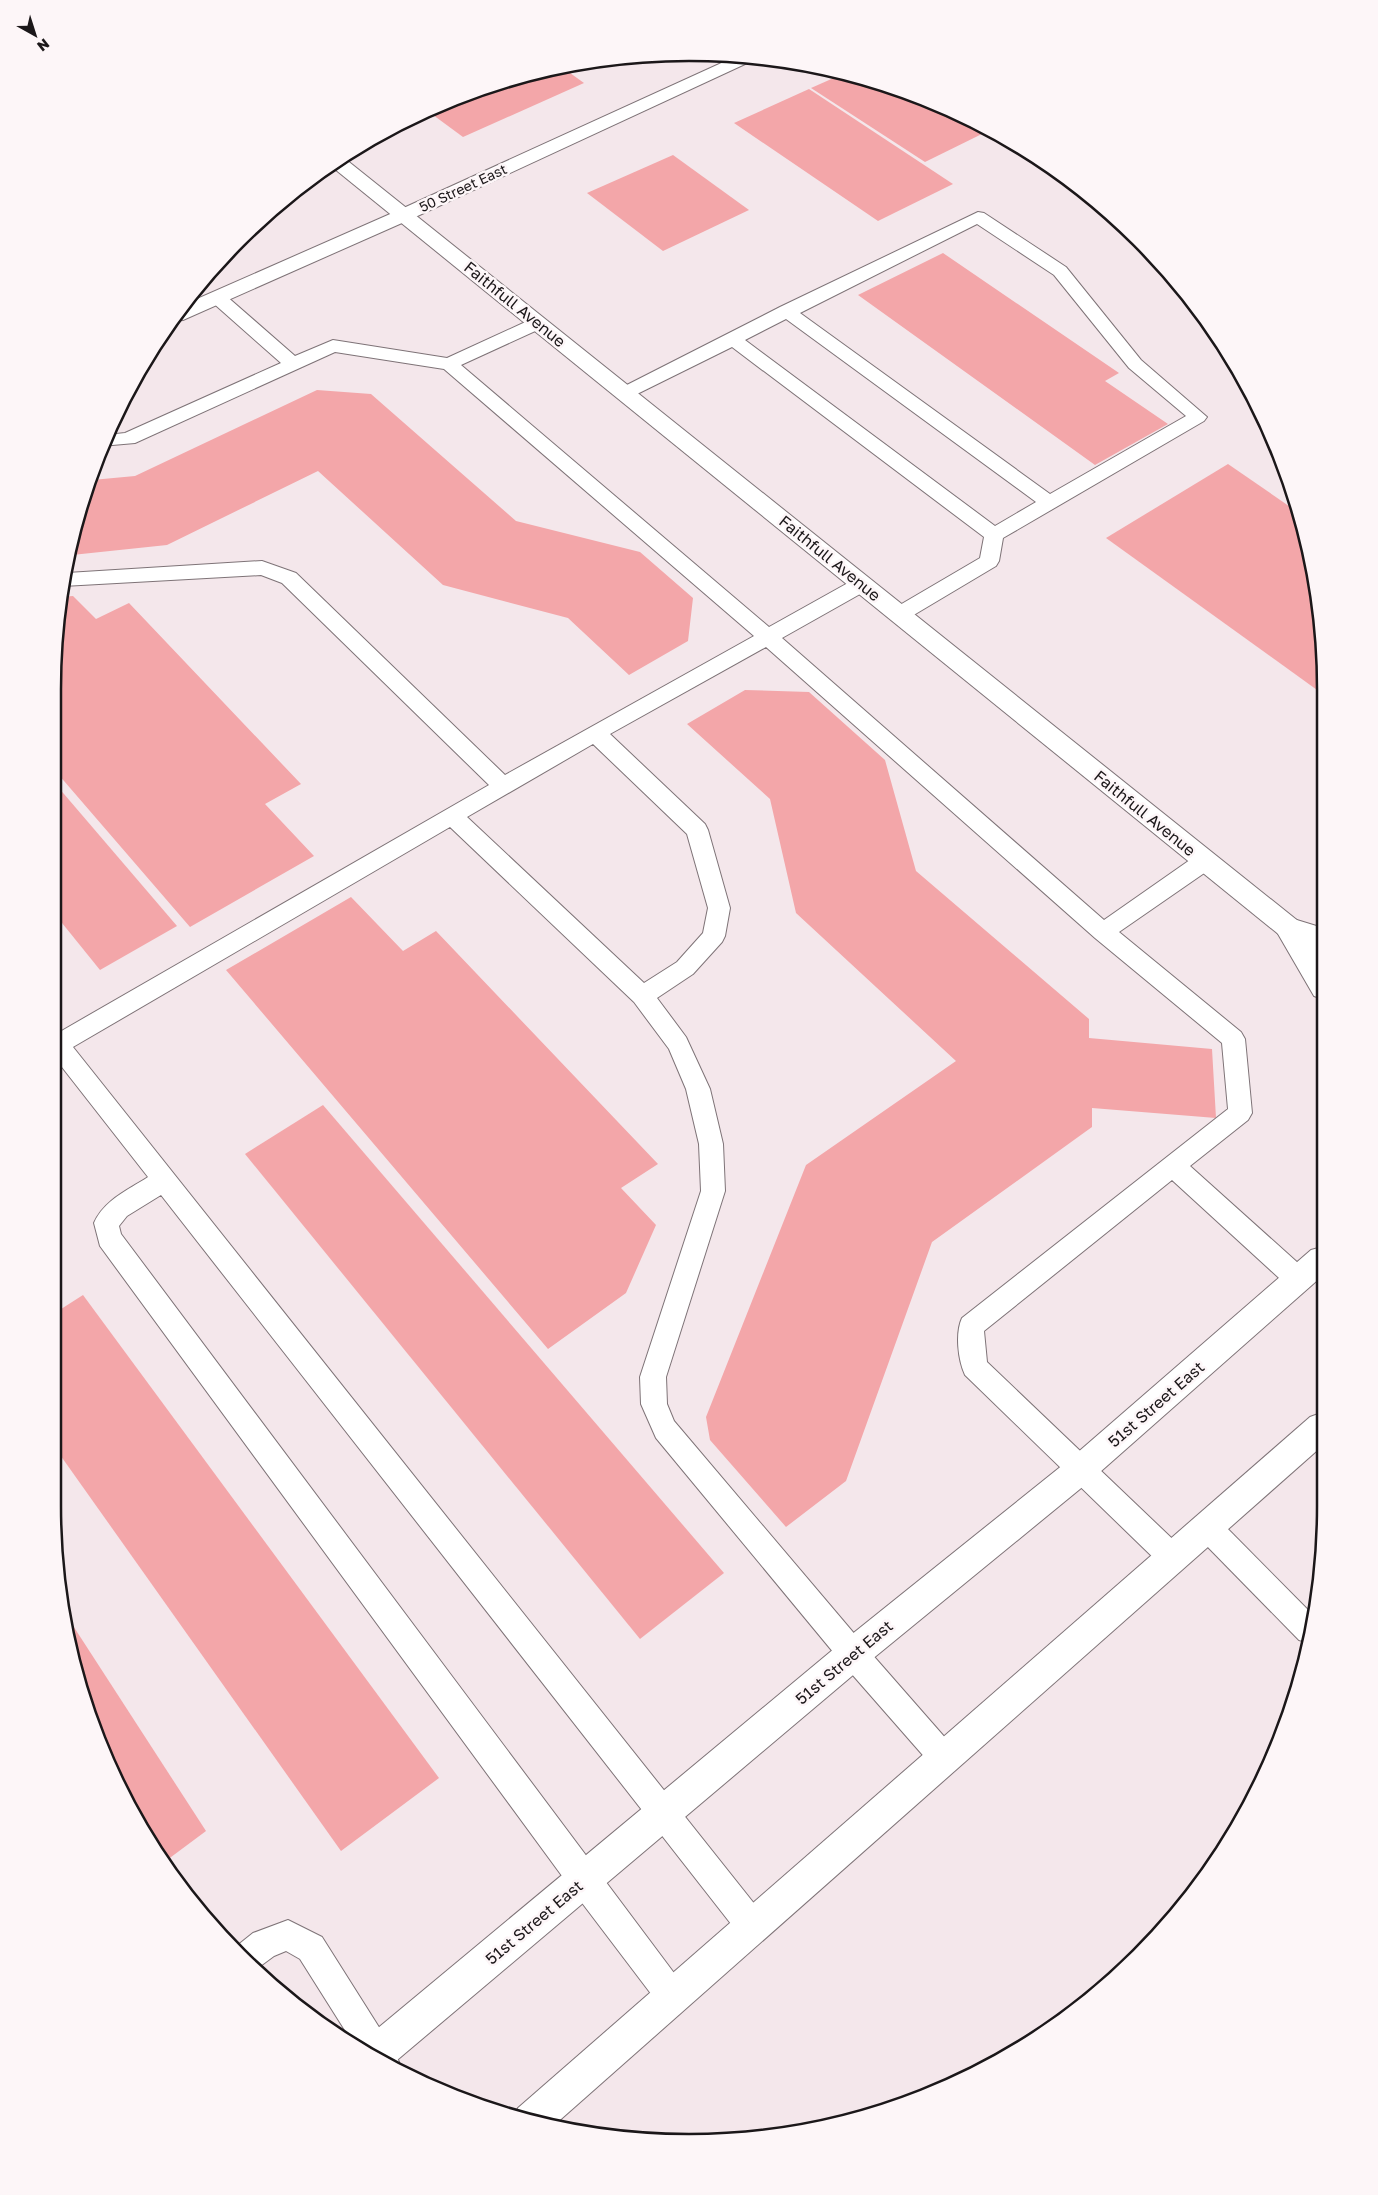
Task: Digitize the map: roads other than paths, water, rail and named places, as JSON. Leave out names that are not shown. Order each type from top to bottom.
[{"type":"street","name":"50 Street East","points":[[188,311],[404,215],[736,64]]},
{"type":"street","name":"Faithfull Avenue","points":[[342,166],[1317,951]]},
{"type":"street","points":[[1286,927],[1317,936]]},
{"type":"street","points":[[1286,927],[1317,979]]},
{"type":"street","name":"51st Street East","points":[[382,2054],[584,1880],[853,1654],[1080,1470],[1314,1263]]},
{"type":"street","points":[[538,2115],[672,1996],[753,1928],[1317,1431]]},
{"type":"lane","points":[[625,393],[786,311],[978,217],[1060,271],[1135,364],[1198,417],[1048,502],[994,535],[989,561],[900,614]]},
{"type":"lane","points":[[218,298],[292,364]]},
{"type":"lane","points":[[786,311],[1048,502]]},
{"type":"lane","points":[[449,364],[538,323]]},
{"type":"lane","points":[[733,339],[994,535]]},
{"type":"lane","points":[[113,440],[128,439],[333,346],[449,364],[768,637],[1104,932],[1233,1039],[1240,1113],[971,1326],[974,1367],[1173,1558]]},
{"type":"lane","points":[[71,580],[262,568],[288,578],[503,786]]},
{"type":"lane","points":[[61,1042],[595,733],[862,584]]},
{"type":"lane","points":[[595,733],[697,830],[719,908],[714,936],[685,968],[642,996]]},
{"type":"lane","points":[[452,816],[642,996],[678,1044],[698,1089],[712,1144],[713,1191],[653,1377],[654,1404],[665,1429],[853,1654],[945,1759]]},
{"type":"lane","points":[[1104,932],[1205,861]]},
{"type":"lane","points":[[61,1048],[753,1928]]},
{"type":"lane","points":[[1174,1165],[1314,1263]]},
{"type":"lane","points":[[164,1180],[118,1209],[106,1223],[109,1238],[672,1996]]},
{"type":"lane","points":[[1208,1528],[1305,1626]]},
{"type":"lane","points":[[250,1955],[264,1944],[288,1935],[311,1948],[373,2049]]}]
